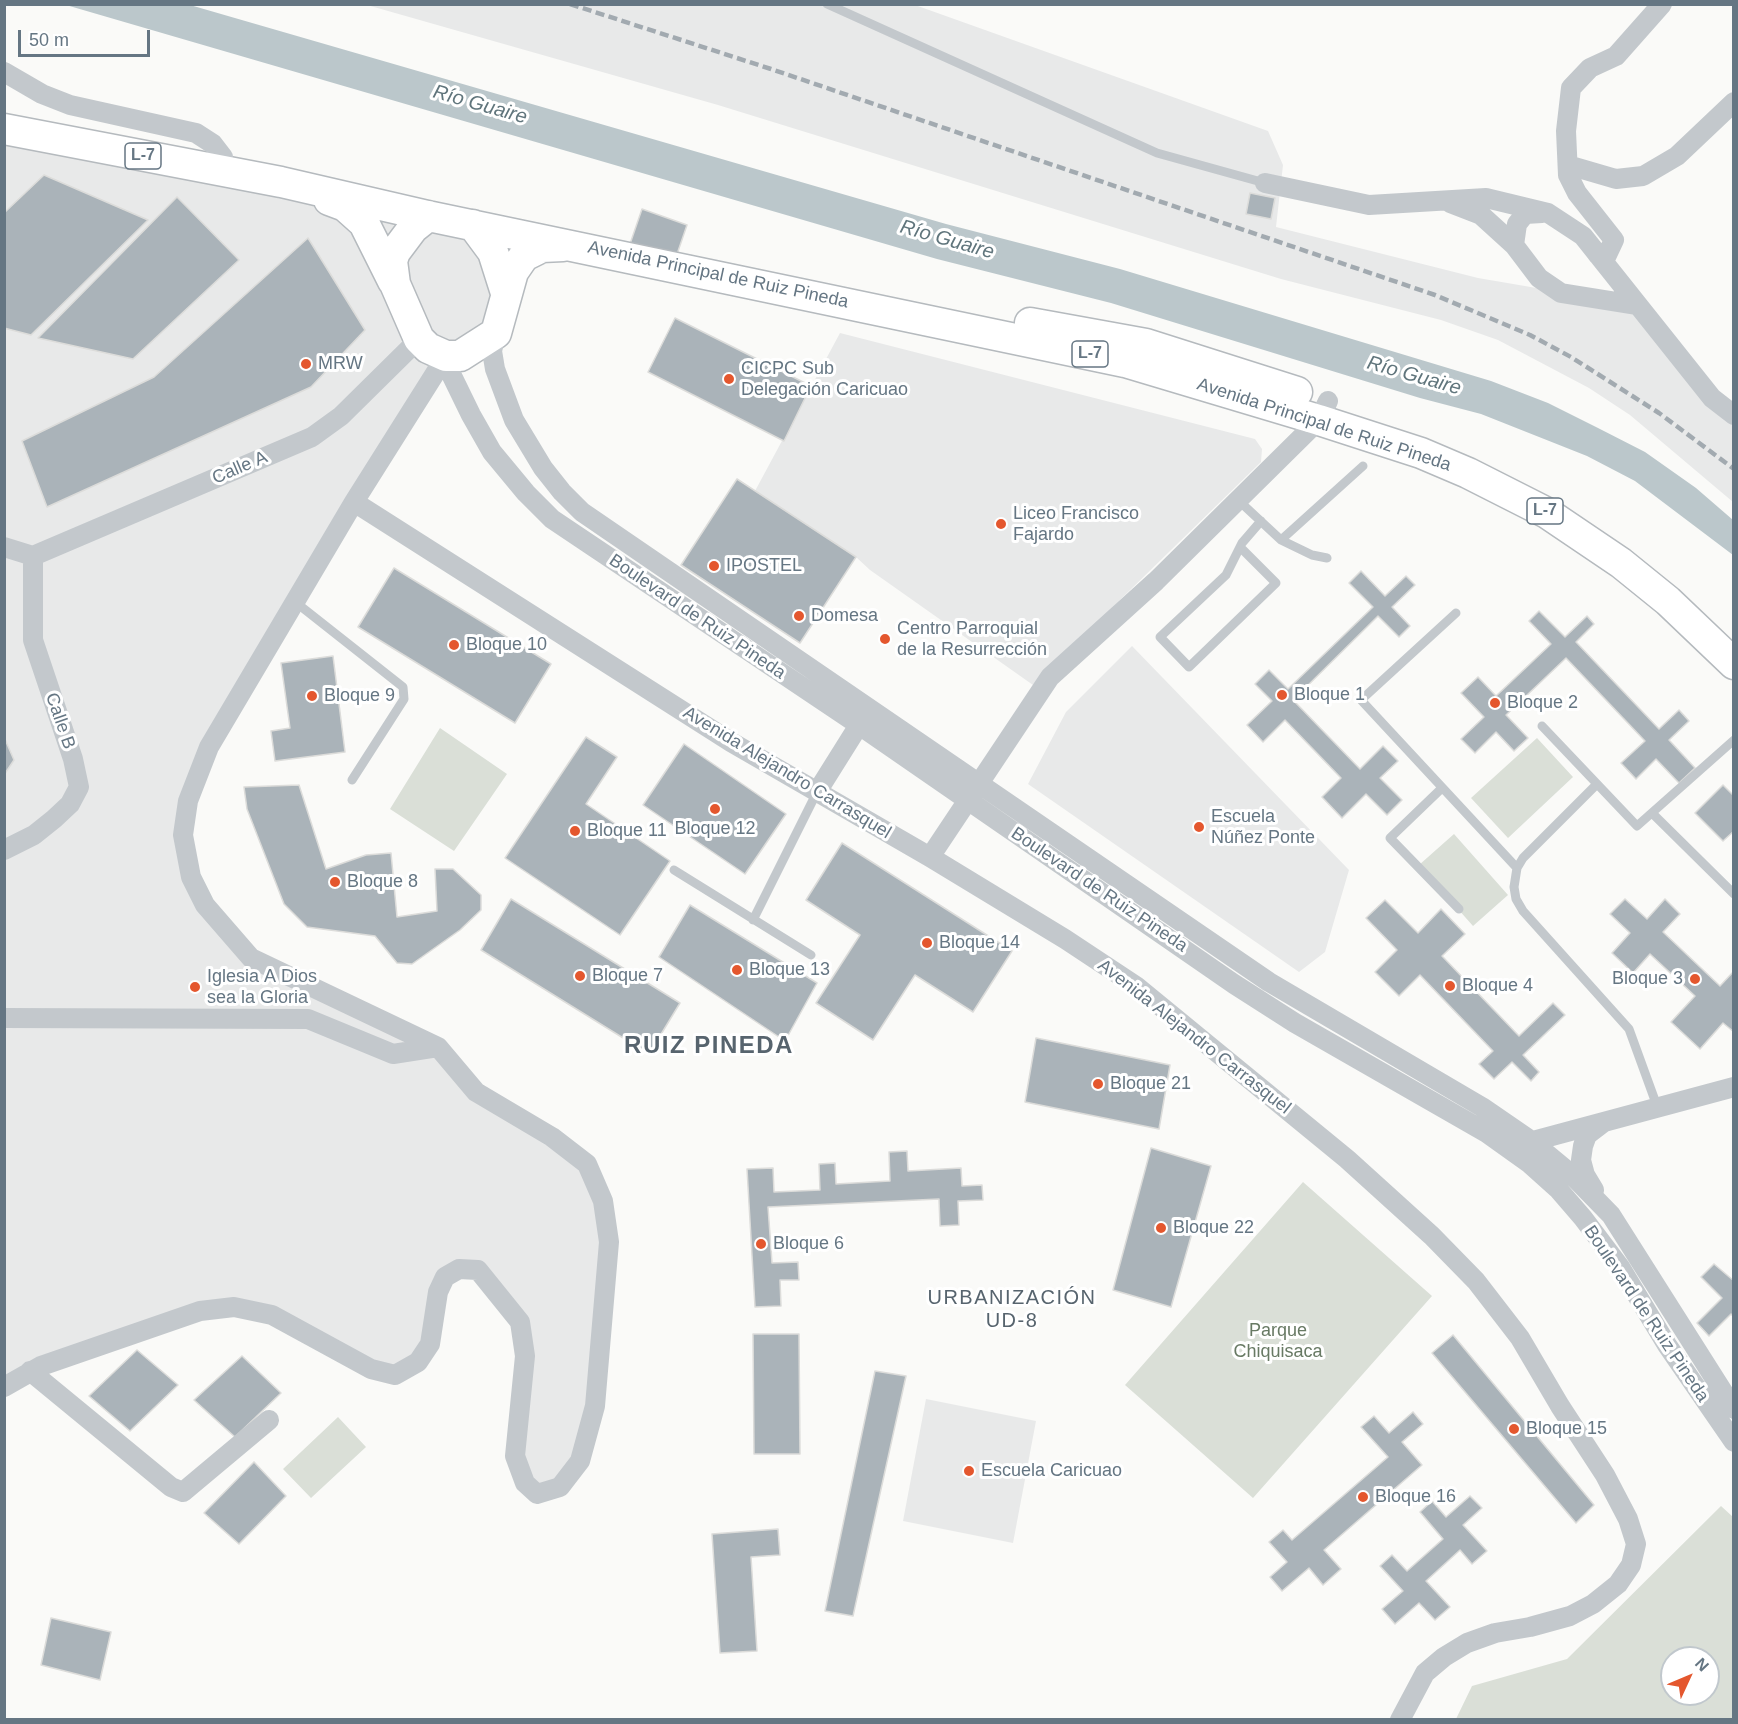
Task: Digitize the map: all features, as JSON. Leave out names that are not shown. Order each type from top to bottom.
[{"type":"main road","name":"L-7","points":[[4,129],[281,182],[473,225]]},
{"type":"main road","name":"L-7","points":[[281,182],[345,206],[364,224],[395,284]]},
{"type":"main road","points":[[428,216],[413,228],[395,252],[392,261],[395,284],[419,339],[428,348],[446,357],[460,356],[496,333],[506,293],[493,252],[473,225]]},
{"type":"main road","name":"Avenida Principal de Ruiz Pineda","points":[[473,225],[858,304],[1125,362],[1324,411],[1485,460],[1589,517],[1679,586],[1734,637]]},
{"type":"main road","name":"Avenida Principal de Ruiz Pineda","points":[[506,293],[513,272],[524,256],[542,247],[578,246]]},
{"type":"main road","name":"Avenida Principal de Ruiz Pineda","points":[[1324,411],[1468,472],[1547,513],[1637,576],[1668,601],[1734,664]]},
{"type":"street","points":[[1597,254],[1606,257],[1614,240],[1577,193],[1568,175],[1566,131],[1571,88],[1590,68],[1616,56],[1662,4]]},
{"type":"street","points":[[4,72],[42,94],[70,105],[196,133],[213,144],[223,157],[222,172]]},
{"type":"street","points":[[1568,165],[1616,179],[1643,176],[1677,156],[1734,102]]},
{"type":"street","points":[[1265,183],[1370,205],[1486,198],[1548,213],[1583,236],[1712,398],[1734,415]]},
{"type":"street","points":[[1442,200],[1481,215],[1514,245],[1539,278],[1561,293],[1636,305]]},
{"type":"street","points":[[1514,245],[1517,224],[1526,214],[1548,213]]},
{"type":"street","name":"Boulevard de Ruiz Pineda","points":[[496,333],[492,351],[495,369],[513,420],[543,468],[582,512],[1269,982],[1482,1107],[1520,1140],[1620,1267],[1667,1345],[1734,1442]]},
{"type":"street","name":"Calle A","points":[[33,556],[312,437],[341,416],[419,339]]},
{"type":"street","points":[[4,1387],[30,1371],[200,1311],[234,1307],[272,1315],[371,1369],[394,1375],[418,1362],[430,1344],[438,1292],[446,1277],[459,1269],[478,1270],[520,1322],[525,1356],[515,1456],[525,1483],[537,1494],[560,1487],[580,1461],[595,1406],[609,1242],[603,1201],[587,1164],[552,1137],[476,1092],[438,1047],[251,958],[205,905],[191,877],[183,835],[192,791],[209,747],[354,501],[446,357]]},
{"type":"street","name":"Boulevard de Ruiz Pineda","points":[[446,357],[467,407],[492,452],[526,493],[552,519],[859,724],[1243,990],[1295,1023],[1520,1140],[1571,1174],[1611,1215],[1734,1409]]},
{"type":"street","points":[[930,857],[1050,677],[1238,500],[1324,411]]},
{"type":"street","name":"Avenida Alejandro Carrasquel","points":[[354,501],[614,669],[1065,939],[1136,987],[1347,1159],[1432,1236],[1476,1281],[1520,1338],[1560,1406],[1605,1475],[1628,1519],[1636,1544],[1631,1565],[1618,1584],[1593,1604],[1570,1616],[1495,1633],[1467,1643],[1425,1673],[1400,1719]]},
{"type":"street","points":[[4,547],[33,556]]},
{"type":"street","name":"Calle B","points":[[4,850],[34,835],[54,819],[70,804],[79,787],[73,759],[33,640],[33,556]]},
{"type":"street","points":[[817,792],[859,724]]},
{"type":"street","points":[[4,1018],[308,1019],[393,1054],[438,1047]]},
{"type":"street","points":[[1611,1215],[1585,1175],[1581,1160],[1587,1135],[1596,1126],[1612,1118],[1734,1074]]},
{"type":"street","points":[[1520,1140],[1655,1101],[1734,1087]]},
{"type":"street","points":[[1520,1140],[1612,1118]]},
{"type":"street","points":[[30,1371],[171,1487],[183,1492],[269,1420]]},
{"type":"lane","points":[[827,4],[1157,153],[1265,183]]},
{"type":"lane","points":[[1281,540],[1363,466]]},
{"type":"lane","points":[[1238,500],[1281,540],[1312,555],[1327,558]]},
{"type":"lane","points":[[1240,547],[1276,583],[1189,667],[1160,637],[1226,575],[1240,547],[1261,521]]},
{"type":"lane","points":[[294,601],[403,687],[404,699],[352,780]]},
{"type":"lane","points":[[1456,613],[1361,700],[1517,868]]},
{"type":"lane","points":[[1542,726],[1637,826],[1734,740]]},
{"type":"lane","points":[[1597,784],[1523,858],[1517,868],[1514,886],[1516,900],[1523,911],[1629,1029],[1655,1101]]},
{"type":"lane","points":[[1442,788],[1390,838],[1459,909]]},
{"type":"lane","points":[[753,920],[817,792]]},
{"type":"lane","points":[[1652,813],[1734,894]]},
{"type":"lane","points":[[674,870],[811,956]]},
{"type":"shaded area","points":[[367,5],[915,5],[1268,131],[1283,165],[1276,227],[1478,278],[1636,305],[1733,415],[1733,502],[1630,415],[1589,388],[1498,340],[1441,320],[1281,279],[718,105]]},
{"type":"shaded area","points":[[5,129],[473,225],[502,313],[446,357],[188,801],[191,877],[251,958],[438,1047],[476,1092],[587,1164],[603,1201],[595,1406],[560,1487],[525,1483],[520,1322],[478,1270],[445,1277],[430,1344],[395,1375],[233,1307],[5,1387]]},
{"type":"shaded area","name":"Liceo Francisco Fajardo","points":[[840,333],[1255,439],[1262,449],[1261,462],[1033,685],[870,570],[856,557],[755,491]]},
{"type":"shaded area","name":"Escuela Núñez Ponte","points":[[1132,646],[1349,870],[1325,952],[1299,972],[1028,784],[1066,712]]},
{"type":"shaded area","name":"Escuela Caricuao","points":[[926,1399],[1036,1421],[1013,1543],[903,1521]]},
{"type":"green space","points":[[440,728],[507,774],[454,851],[390,809]]},
{"type":"green space","points":[[1537,738],[1573,777],[1508,838],[1471,798]]},
{"type":"green space","points":[[1454,834],[1508,895],[1473,926],[1419,865]]},
{"type":"green space","name":"Parque Chiquisaca","points":[[1303,1182],[1432,1296],[1253,1498],[1125,1385]]},
{"type":"green space","points":[[338,1417],[366,1447],[311,1498],[283,1469]]},
{"type":"green space","points":[[1721,1506],[1733,1517],[1733,1719],[1456,1719],[1472,1686],[1567,1659]]},
{"type":"water","name":"Río Guaire","points":[[66,5],[190,5],[946,224],[1120,269],[1491,381],[1548,403],[1645,452],[1696,488],[1733,520],[1733,555],[1635,481],[1587,456],[1481,414],[1420,398],[1111,303],[937,259]]},
{"type":"building","points":[[44,175],[148,220],[31,335],[4,328],[4,213]]},
{"type":"building","points":[[1250,193],[1275,198],[1271,219],[1246,214]]},
{"type":"building","points":[[177,197],[239,260],[133,359],[38,338]]},
{"type":"building","points":[[642,209],[687,225],[675,260],[630,244]]},
{"type":"building","points":[[308,238],[365,330],[311,387],[47,507],[22,441],[154,377]]},
{"type":"building","name":"CICPC Sub Delegación Caricuao","points":[[675,318],[811,386],[784,441],[648,372]]},
{"type":"building","points":[[737,479],[856,557],[800,643],[681,565]]},
{"type":"building","name":"Bloque 10","points":[[394,568],[551,664],[515,723],[358,627]]},
{"type":"building","name":"Bloque 1","points":[[1361,571],[1385,596],[1406,576],[1415,585],[1392,607],[1410,626],[1399,637],[1378,616],[1293,700],[1360,769],[1383,746],[1398,761],[1380,778],[1402,800],[1387,815],[1366,794],[1342,818],[1322,797],[1341,778],[1285,720],[1263,742],[1247,725],[1272,701],[1255,684],[1269,670],[1288,689],[1373,607],[1349,583]]},
{"type":"building","name":"Bloque 2","points":[[1539,611],[1565,637],[1587,616],[1594,624],[1576,642],[1659,729],[1679,710],[1689,721],[1669,740],[1695,768],[1679,783],[1656,759],[1636,779],[1621,763],[1645,741],[1566,658],[1506,715],[1528,738],[1514,751],[1496,732],[1475,753],[1461,739],[1484,717],[1461,693],[1478,677],[1496,696],[1551,644],[1529,621]]},
{"type":"building","name":"Bloque 9","points":[[333,656],[345,752],[275,761],[271,731],[290,728],[281,663]]},
{"type":"building","points":[[4,737],[14,760],[4,775]]},
{"type":"building","name":"Bloque 11","points":[[586,737],[617,757],[586,804],[670,861],[620,935],[505,858]]},
{"type":"building","name":"Bloque 12","points":[[684,744],[786,814],[745,874],[643,805]]},
{"type":"building","name":"Bloque 8","points":[[299,785],[326,869],[366,855],[391,853],[397,917],[437,911],[435,869],[453,869],[481,895],[481,910],[460,930],[412,964],[397,963],[375,936],[307,927],[284,904],[247,809],[244,787]]},
{"type":"building","points":[[1723,785],[1734,796],[1734,831],[1723,841],[1695,813]]},
{"type":"building","name":"Bloque 14","points":[[842,843],[1012,951],[973,1012],[915,975],[873,1040],[816,1003],[860,935],[806,900]]},
{"type":"building","name":"Bloque 7","points":[[511,899],[680,1003],[649,1054],[481,950]]},
{"type":"building","name":"Bloque 3","points":[[1625,899],[1647,919],[1665,899],[1680,914],[1663,932],[1720,986],[1734,971],[1734,1032],[1723,1023],[1700,1049],[1671,1022],[1695,996],[1650,954],[1633,973],[1612,953],[1630,933],[1610,914]]},
{"type":"building","name":"Bloque 4","points":[[1385,900],[1418,933],[1441,909],[1465,934],[1442,956],[1519,1036],[1553,1003],[1565,1015],[1523,1055],[1539,1072],[1531,1081],[1512,1062],[1494,1079],[1479,1064],[1493,1051],[1420,975],[1399,996],[1375,972],[1397,950],[1366,918]]},
{"type":"building","name":"Bloque 13","points":[[690,905],[817,983],[785,1041],[659,957]]},
{"type":"building","name":"Bloque 21","points":[[1036,1038],[1170,1065],[1159,1129],[1025,1102]]},
{"type":"building","name":"Bloque 22","points":[[1151,1148],[1211,1166],[1171,1307],[1113,1290]]},
{"type":"building","name":"Bloque 6","points":[[907,1151],[908,1171],[961,1168],[962,1186],[982,1185],[983,1200],[958,1201],[959,1225],[940,1226],[939,1199],[768,1207],[772,1263],[798,1262],[799,1280],[780,1280],[781,1306],[755,1307],[747,1169],[773,1168],[774,1192],[820,1190],[819,1164],[835,1163],[836,1184],[890,1181],[889,1152]]},
{"type":"building","points":[[1714,1264],[1734,1281],[1734,1317],[1731,1314],[1709,1336],[1697,1323],[1722,1298],[1701,1277]]},
{"type":"building","points":[[753,1334],[799,1334],[800,1454],[754,1454]]},
{"type":"building","name":"Bloque 15","points":[[1453,1335],[1594,1505],[1576,1523],[1432,1353]]},
{"type":"building","points":[[137,1350],[178,1385],[130,1431],[89,1396]]},
{"type":"building","points":[[242,1356],[281,1393],[235,1437],[194,1400]]},
{"type":"building","points":[[875,1371],[906,1376],[853,1616],[825,1611]]},
{"type":"building","name":"Bloque 16","points":[[1413,1412],[1423,1424],[1402,1442],[1422,1465],[1324,1550],[1341,1569],[1323,1585],[1309,1568],[1282,1591],[1270,1577],[1287,1562],[1269,1542],[1283,1530],[1292,1540],[1388,1457],[1361,1427],[1374,1416],[1389,1433]]},
{"type":"building","points":[[254,1462],[286,1496],[239,1544],[204,1513]]},
{"type":"building","points":[[1470,1496],[1482,1508],[1463,1525],[1487,1551],[1472,1564],[1460,1550],[1426,1581],[1450,1607],[1435,1620],[1419,1603],[1395,1624],[1382,1609],[1403,1591],[1380,1566],[1392,1555],[1407,1571],[1443,1539],[1420,1512],[1432,1501],[1446,1517]]},
{"type":"building","points":[[778,1529],[780,1555],[751,1557],[757,1651],[720,1653],[712,1534]]},
{"type":"building","points":[[51,1618],[111,1632],[100,1680],[41,1665]]},
{"type":"railway","points":[[570,4],[771,69],[1435,295],[1530,335],[1571,357],[1659,413],[1734,469]]},
{"type":"place","name":"MRW","points":[[306,364]]},
{"type":"place","name":"CICPC Sub Delegación Caricuao","points":[[729,379]]},
{"type":"place","name":"Liceo Francisco Fajardo","points":[[1001,524]]},
{"type":"place","name":"IPOSTEL","points":[[714,566]]},
{"type":"place","name":"Domesa","points":[[799,616]]},
{"type":"place","name":"Centro Parroquial de la Resurrección","points":[[885,639]]},
{"type":"place","name":"Bloque 10","points":[[454,645]]},
{"type":"place","name":"Bloque 1","points":[[1282,695]]},
{"type":"place","name":"Bloque 9","points":[[312,696]]},
{"type":"place","name":"Bloque 2","points":[[1495,703]]},
{"type":"place","name":"Bloque 12","points":[[715,809]]},
{"type":"place","name":"Escuela Núñez Ponte","points":[[1199,827]]},
{"type":"place","name":"Bloque 11","points":[[575,831]]},
{"type":"place","name":"Bloque 8","points":[[335,882]]},
{"type":"place","name":"Bloque 14","points":[[927,943]]},
{"type":"place","name":"Bloque 13","points":[[737,970]]},
{"type":"place","name":"Bloque 7","points":[[580,976]]},
{"type":"place","name":"Bloque 3","points":[[1695,979]]},
{"type":"place","name":"Bloque 4","points":[[1450,986]]},
{"type":"place","name":"Iglesia A Dios sea la Gloria","points":[[195,987]]},
{"type":"place","name":"Bloque 21","points":[[1098,1084]]},
{"type":"place","name":"Bloque 22","points":[[1161,1228]]},
{"type":"place","name":"Bloque 6","points":[[761,1244]]},
{"type":"place","name":"Bloque 15","points":[[1514,1429]]},
{"type":"place","name":"Escuela Caricuao","points":[[969,1471]]},
{"type":"place","name":"Bloque 16","points":[[1363,1497]]},
{"type":"district","name":"RUIZ PINEDA","points":[[709,1046]]},
{"type":"district","name":"URBANIZACIÓN UD-8","points":[[1012,1310]]}]
